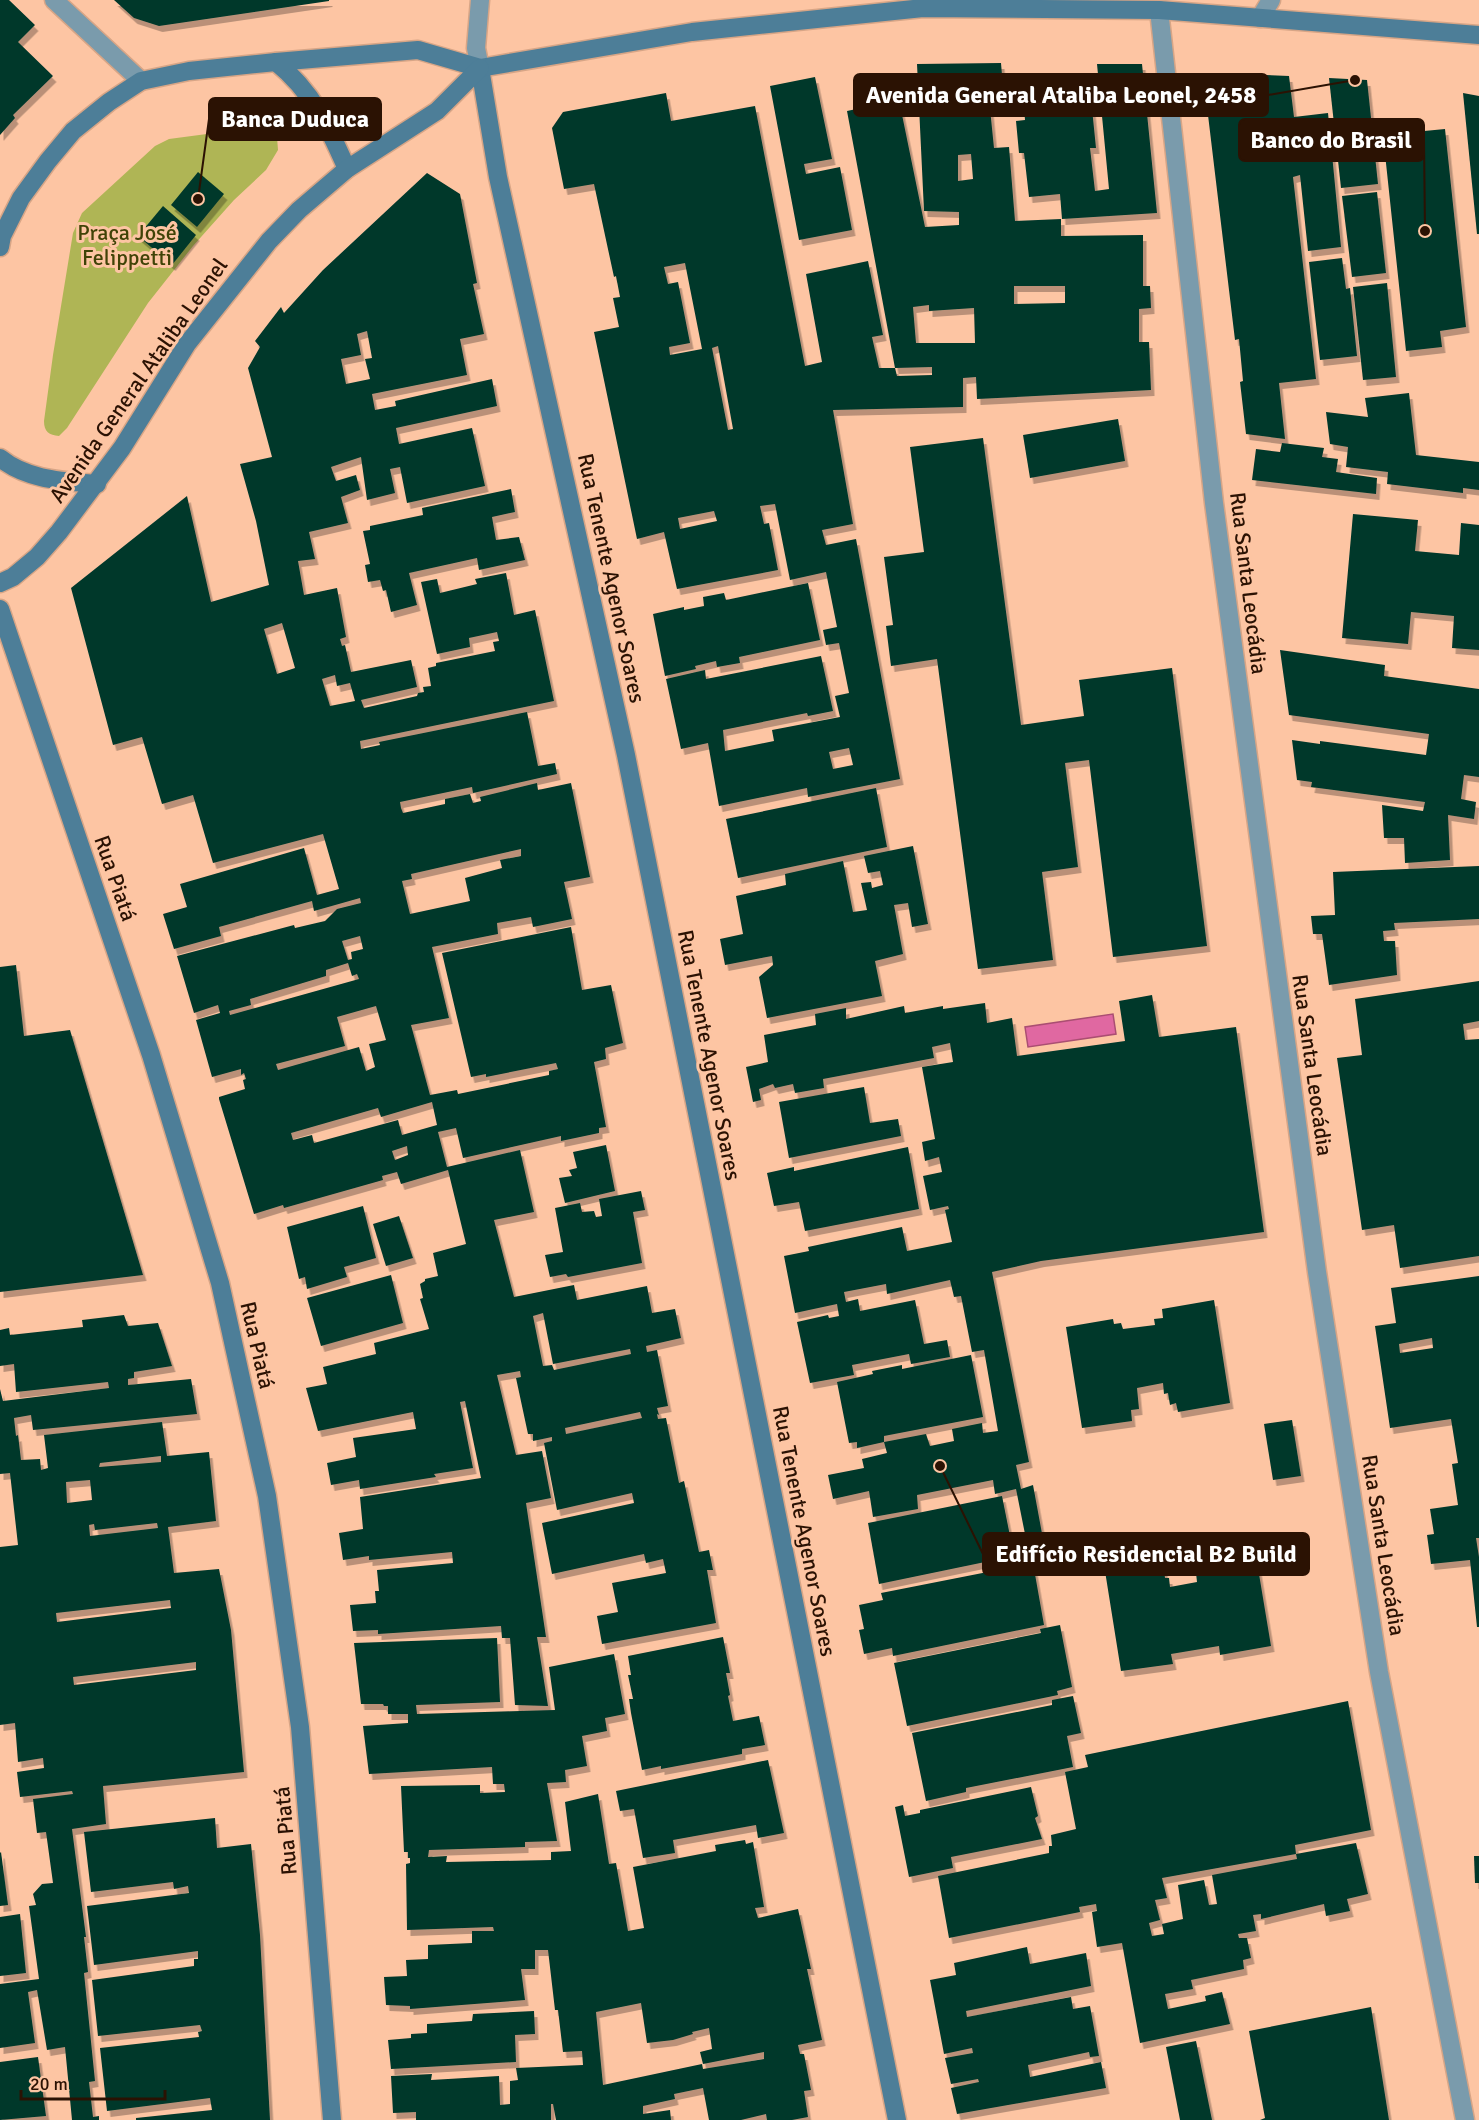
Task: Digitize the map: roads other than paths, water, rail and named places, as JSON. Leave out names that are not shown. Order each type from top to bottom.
[{"type":"street","points":[[54,0],[141,81]]},
{"type":"street","name":"Rua Tenente Agenor Soares","points":[[480,0],[476,48],[498,177],[629,767],[897,2120]]},
{"type":"street","points":[[1260,18],[1271,0]]},
{"type":"street","points":[[0,247],[2,236],[21,198],[74,131],[109,102],[141,81],[189,71],[418,50],[480,68],[692,32],[922,8],[1159,10],[1479,35]]},
{"type":"street","name":"Rua Santa Leocádia","points":[[1159,10],[1214,503],[1317,1272],[1379,1672],[1465,2120]]},
{"type":"street","points":[[276,62],[294,76],[313,100],[324,117],[346,169]]},
{"type":"street","name":"Avenida General Ataliba Leonel","points":[[0,583],[13,577],[37,557],[59,532],[122,448],[187,344],[248,266],[299,210],[346,169],[436,111],[480,68]]},
{"type":"street","points":[[0,458],[13,468],[51,480],[97,484]]},
{"type":"street","name":"Rua Piatá","points":[[0,609],[151,1055],[220,1283],[265,1485],[300,1727],[332,2120]]},
{"type":"place","name":"Avenida General Ataliba Leonel, 2458","points":[[1355,80]]},
{"type":"place","name":"Banca Duduca","points":[[198,199]]},
{"type":"place","name":"Banco do Brasil","points":[[1425,231]]},
{"type":"place","name":"Edifício Residencial B2 Build","points":[[940,1466]]},
{"type":"park label","name":"Praça José Felippetti","points":[[127,244]]}]
